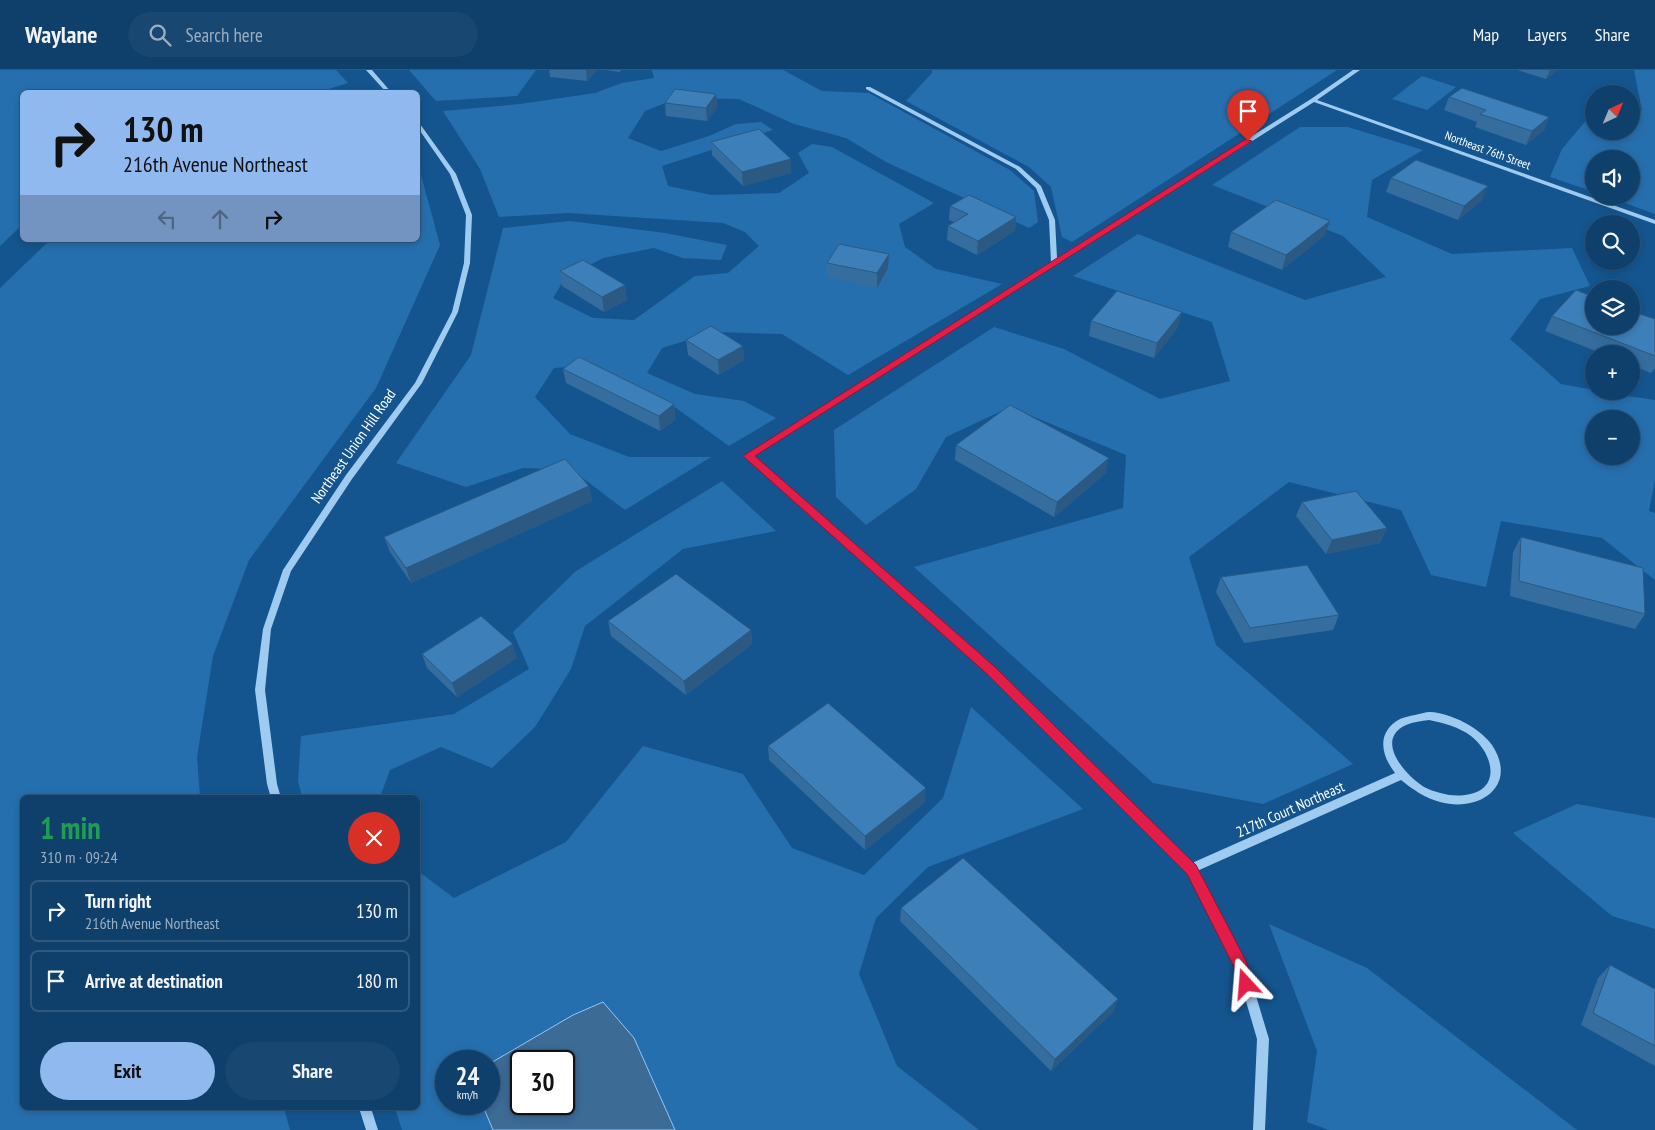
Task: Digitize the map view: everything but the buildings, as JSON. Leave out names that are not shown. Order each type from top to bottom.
[{"type":"street","points":[[369,70],[387,90]]},
{"type":"street","points":[[1259,1130],[1263,1039],[1241,966],[1191,870],[991,670],[748,456],[1313,100],[1357,70]]},
{"type":"street","points":[[868,88],[1018,168],[1039,187],[1052,220],[1054,264]]},
{"type":"street","name":"Northeast 76th Street","points":[[1313,100],[1655,222]]},
{"type":"street","name":"Northeast Union Hill Road","points":[[275,795],[272,784],[260,690],[267,629],[287,570],[349,477],[418,383],[455,312],[467,264],[469,215],[453,174],[420,128]]},
{"type":"street","points":[[1420,716],[1447,719],[1465,727],[1481,739],[1492,753],[1497,768],[1496,781],[1488,792],[1474,799],[1456,800],[1436,797],[1417,788],[1402,775],[1391,761],[1387,746],[1390,733],[1398,723],[1420,716]]},
{"type":"street","name":"217th Court Northeast","points":[[1191,870],[1402,775]]},
{"type":"street","points":[[366,1110],[372,1130]]},
{"type":"shaded area","points":[[0,70],[336,70],[348,83],[325,90],[20,90],[20,227],[0,246]]},
{"type":"shaded area","points":[[409,70],[536,70],[517,96],[436,101]]},
{"type":"shaded area","points":[[652,70],[783,70],[822,91],[869,93],[1010,170],[1034,191],[1038,222],[1029,228],[886,162],[846,138],[794,124],[739,99],[678,98],[645,111],[628,138],[661,151],[709,136],[736,124],[761,122],[773,130],[662,166],[668,186],[712,195],[779,193],[809,173],[798,153],[812,144],[832,147],[934,203],[899,224],[905,247],[936,269],[1002,284],[848,375],[782,334],[714,332],[662,348],[647,373],[695,394],[744,401],[776,418],[729,446],[676,408],[596,365],[554,368],[535,397],[570,434],[629,457],[711,457],[625,510],[572,470],[523,468],[466,487],[396,463],[471,355],[503,228],[570,221],[665,233],[727,245],[721,260],[683,258],[654,248],[603,258],[565,278],[553,298],[593,318],[634,320],[695,276],[728,273],[759,246],[745,232],[723,223],[568,213],[499,217],[480,169],[443,111],[520,104],[595,93],[622,83],[654,78]]},
{"type":"shaded area","points":[[932,70],[1337,70],[1072,242],[1062,237],[1051,187],[1029,167],[906,101],[932,73]]},
{"type":"shaded area","points":[[1634,70],[1655,70],[1655,214],[1630,205],[1640,205],[1640,150],[1585,150],[1585,189],[1550,177],[1562,149],[1585,122],[1585,140],[1640,140],[1640,111],[1642,111],[1640,85],[1637,85]]},
{"type":"shaded area","points":[[1422,76],[1456,87],[1427,110],[1392,99]]},
{"type":"shaded area","points":[[1300,127],[1348,127],[1423,150],[1372,180],[1367,217],[1452,254],[1572,248],[1587,280],[1585,280],[1585,287],[1540,299],[1510,339],[1561,384],[1585,388],[1585,400],[1640,400],[1640,398],[1655,400],[1655,480],[1649,511],[1655,513],[1655,580],[1602,538],[1501,521],[1486,587],[1431,575],[1401,510],[1289,482],[1189,557],[1216,645],[1353,764],[1263,804],[1153,783],[914,567],[1123,508],[1126,455],[1010,407],[946,437],[916,489],[866,525],[836,497],[834,430],[994,327],[1064,349],[1160,399],[1230,381],[1212,322],[1073,276],[1138,234],[1305,300],[1386,277],[1343,236],[1212,185]]},
{"type":"shaded area","points":[[420,174],[421,175],[440,245],[376,388],[249,560],[213,656],[197,757],[200,795],[20,795],[20,1110],[285,1110],[290,1130],[0,1130],[0,288],[48,242],[420,242]]},
{"type":"shaded area","points":[[722,481],[776,531],[683,549],[585,626],[571,669],[535,727],[492,768],[441,747],[390,770],[381,795],[302,795],[298,781],[301,736],[454,714],[529,669],[513,632],[576,571]]},
{"type":"shaded area","points":[[971,707],[1083,809],[928,867],[876,918],[859,974],[897,1066],[979,1130],[402,1130],[396,1110],[420,1110],[420,872],[454,898],[566,842],[643,746],[743,774],[792,848],[864,875],[943,798]]},
{"type":"shaded area","points":[[1577,804],[1655,818],[1655,929],[1612,916],[1513,833]]},
{"type":"shaded area","points":[[1269,924],[1367,968],[1577,1130],[1329,1130],[1307,1122],[1317,1051]]},
{"type":"shaded area","points":[[603,1002],[634,1038],[675,1130],[493,1130],[487,1115],[500,1115],[500,1058],[510,1052],[510,1115],[575,1115],[575,1050],[513,1050],[573,1015]]},
{"type":"route","points":[[1246,984],[1241,966],[1191,870],[991,670],[748,456],[1248,141]]}]
